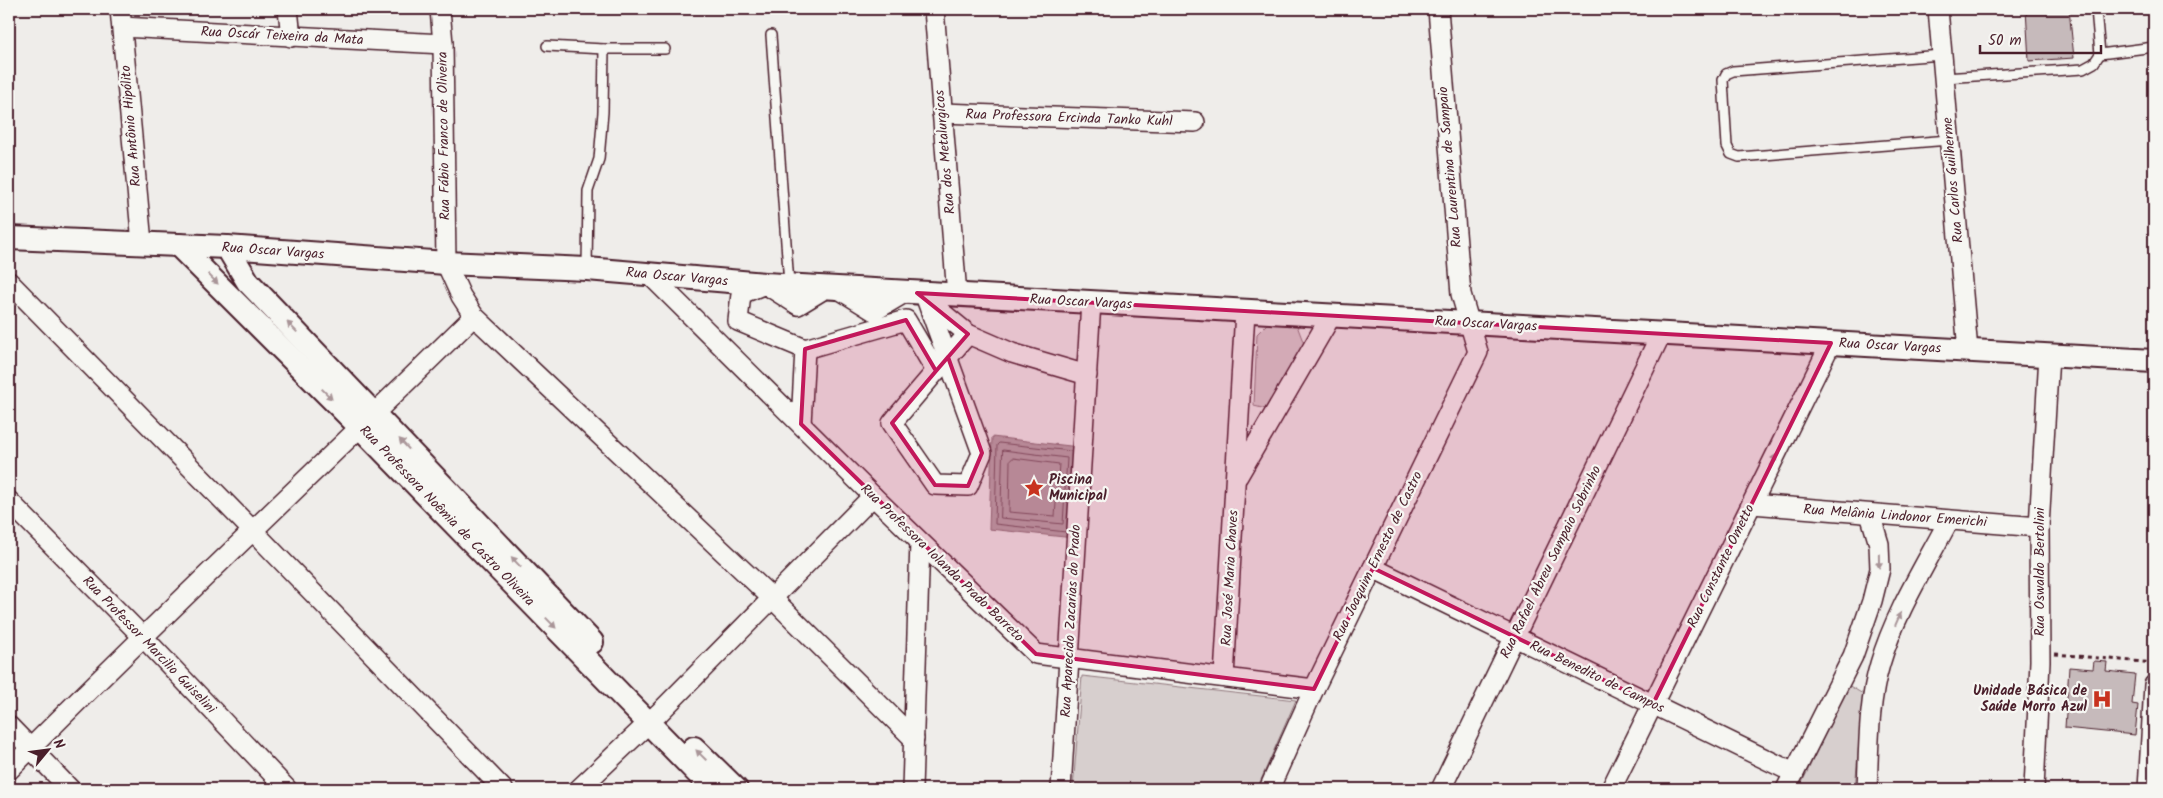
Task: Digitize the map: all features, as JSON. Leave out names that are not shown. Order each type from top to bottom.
[{"type":"street","points":[[288,9],[291,37]]},
{"type":"street","name":"Rua Fábio Franco de Oliveira","points":[[440,9],[443,44],[446,263]]},
{"type":"street","name":"Rua dos Metalurgicos","points":[[934,9],[957,295]]},
{"type":"street","name":"Rua Laurentina de Sampaio","points":[[1438,9],[1461,294],[1469,323]]},
{"type":"street","name":"Rua Carlos Guilherme","points":[[1938,9],[1968,350]]},
{"type":"street","name":"Rua Oscár Teixeira da Mata","points":[[121,18],[291,37],[443,44]]},
{"type":"street","name":"Rua Antônio Hipólito","points":[[121,18],[142,243]]},
{"type":"street","name":"Rua Professora Ercinda Tanko Kuhl","points":[[942,113],[1195,122]]},
{"type":"street","name":"Rua Oscar Vargas","points":[[9,238],[227,247],[446,263],[587,269],[917,295],[957,295],[1091,302],[2154,361]]},
{"type":"street","name":"Rua Professora Noêmia de Castro Oliveira","points":[[178,245],[368,420]]},
{"type":"street","name":"Rua Professora Noêmia de Castro Oliveira","points":[[227,247],[248,282],[368,420],[654,718],[713,789]]},
{"type":"street","points":[[446,263],[461,296],[474,316],[772,598],[914,739]]},
{"type":"street","name":"Rua Professora Iolanda Prado Barreto","points":[[650,274],[873,496],[1036,654],[1314,688]]},
{"type":"street","points":[[9,282],[503,789]]},
{"type":"street","points":[[832,288],[798,305],[766,284],[741,294],[738,321],[805,349],[906,320],[942,364]]},
{"type":"street","points":[[917,295],[942,364],[982,452],[968,486],[935,485],[892,423],[942,364],[968,334]]},
{"type":"street","points":[[917,295],[968,334],[1012,353],[1086,375]]},
{"type":"street","name":"Rua Aparecido Zacarias do Prado","points":[[1061,789],[1091,302]]},
{"type":"street","name":"Rua José Maria Chaves","points":[[1224,677],[1245,311]]},
{"type":"street","points":[[9,770],[142,636],[254,532],[474,316]]},
{"type":"street","name":"Rua José Maria Chaves","points":[[1236,479],[1331,316]]},
{"type":"street","name":"Rua Joaquim Ernesto de Castro","points":[[1270,789],[1314,688],[1478,352],[1469,323]]},
{"type":"street","name":"Rua Rafael Abreu Sampaio Sobrinho","points":[[1441,789],[1661,334]]},
{"type":"street","name":"Rua Constante Ometto","points":[[1611,789],[1831,343]]},
{"type":"street","points":[[801,424],[805,349]]},
{"type":"street","name":"Rua Oswaldo Bertolini","points":[[2034,789],[2040,653],[2039,527],[2049,355]]},
{"type":"street","points":[[579,789],[654,718],[873,496]]},
{"type":"street","name":"Rua Professor Marcilio Guiselini","points":[[9,501],[142,636],[287,789]]},
{"type":"street","name":"Rua Melânia Lindonor Emerichi","points":[[1752,504],[2039,527]]},
{"type":"street","points":[[1790,781],[1853,656],[1872,601],[1880,569],[1879,544],[1870,514]]},
{"type":"street","points":[[1867,789],[1871,712],[1880,664],[1899,616],[1949,520]]},
{"type":"street","points":[[912,789],[920,542]]},
{"type":"street","name":"Rua Benedito de Campos","points":[[1373,568],[1653,704],[1790,781]]},
{"type":"street","points":[[1853,656],[1880,664]]},
{"type":"street","points":[[2148,789],[2154,685]]},
{"type":"street","name":"Rua Professora Noêmia de Castro Oliveira","points":[[654,718],[736,789]]},
{"type":"street","points":[[9,726],[70,789]]},
{"type":"lane","points":[[1944,78],[2083,68],[2094,63],[2100,54],[2096,9]]},
{"type":"lane","points":[[771,35],[790,286]]},
{"type":"lane","points":[[547,46],[604,49],[664,49]]},
{"type":"lane","points":[[2100,54],[2154,47]]},
{"type":"lane","points":[[587,269],[588,191],[599,159],[603,112],[604,49]]},
{"type":"lane","points":[[1942,55],[1733,71],[1726,74],[1723,80],[1727,146],[1732,154],[1738,157],[1949,140]]},
{"type":"path","points":[[2040,653],[2154,663]]},
{"type":"highlighted area","points":[[917,293],[1831,343],[1653,704],[1373,568],[1314,689],[1036,654],[801,424],[805,349],[906,320],[936,371],[892,423],[935,485],[968,486],[982,453],[948,357],[968,334]]},
{"type":"shaded area","points":[[1269,322],[1296,323],[1304,344],[1266,409],[1254,406],[1257,334]]},
{"type":"shaded area","points":[[1082,676],[1296,700],[1257,789],[1073,789]]},
{"type":"shaded area","points":[[1848,685],[1863,694],[1855,789],[1799,789]]},
{"type":"water","name":"Piscina Municipal","points":[[992,437],[1079,447],[1074,538],[989,529]]},
{"type":"building","points":[[2026,9],[2069,9],[2074,58],[2029,61]]},
{"type":"building","name":"Unidade Básica de Saúde Morro Azul","points":[[2094,661],[2107,662],[2106,671],[2135,674],[2132,704],[2138,705],[2135,735],[2065,728],[2069,667],[2093,669]]},
{"type":"place","name":"Piscina Municipal","points":[[1034,488]]},
{"type":"place","name":"Unidade Básica de Saúde Morro Azul","points":[[2102,699]]}]
